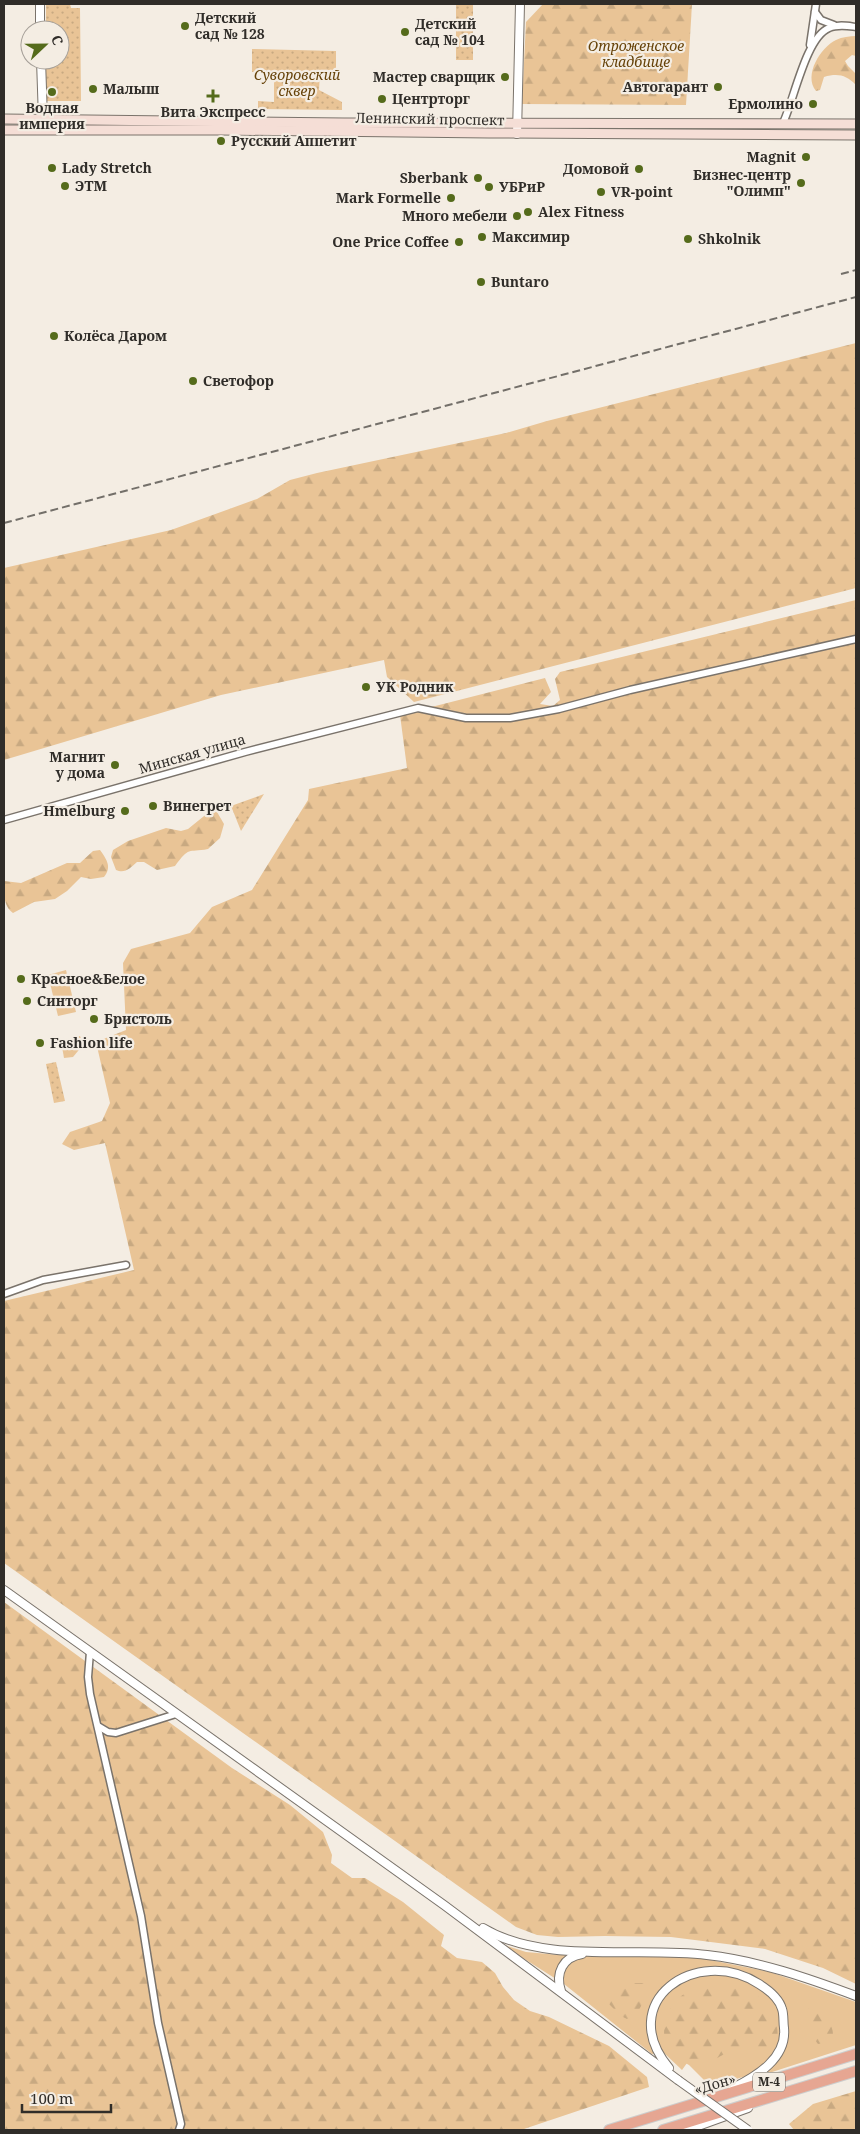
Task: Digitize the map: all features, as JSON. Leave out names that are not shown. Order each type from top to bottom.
[{"type":"highway","name":"«Дон»","points":[[609,2130],[856,2054]]},
{"type":"highway","name":"М-4","points":[[663,2130],[856,2071]]},
{"type":"main road","name":"Ленинский проспект","points":[[4,119],[517,124],[856,124]]},
{"type":"main road","points":[[762,134],[768,131],[782,130],[783,123]]},
{"type":"main road","name":"Ленинский проспект","points":[[4,130],[517,134],[856,134]]},
{"type":"street","points":[[40,4],[40,20]]},
{"type":"street","points":[[517,134],[520,4]]},
{"type":"street","points":[[815,7],[821,20],[837,26],[856,27]]},
{"type":"street","points":[[783,123],[790,108],[810,48],[815,7]]},
{"type":"street","points":[[810,48],[823,31],[837,26]]},
{"type":"street","points":[[41,70],[43,119],[46,130]]},
{"type":"street","name":"Минская улица","points":[[4,820],[245,752],[389,717],[418,708],[466,718],[510,718],[559,709],[630,690],[856,639]]},
{"type":"street","points":[[4,1294],[43,1280],[126,1265]]},
{"type":"street","points":[[4,1590],[444,1905],[748,2130]]},
{"type":"street","points":[[90,1652],[88,1677],[90,1694],[141,1916],[158,2023],[181,2124],[179,2130]]},
{"type":"street","points":[[98,1726],[108,1732],[116,1733],[176,1714]]},
{"type":"street","points":[[444,1905],[497,1936],[542,1947],[589,1952],[672,1952],[708,1955],[762,1965],[856,1996]]},
{"type":"street","points":[[561,1991],[558,1974],[563,1964],[571,1957],[589,1952]]},
{"type":"street","points":[[678,2080],[659,2055],[650,2032],[654,2007],[669,1987],[689,1974],[714,1970],[726,1971],[751,1979],[770,1992],[782,2009],[784,2031],[782,2046],[771,2063],[753,2077],[734,2088],[682,2108]]},
{"type":"street","points":[[687,2130],[741,2112],[759,2102]]},
{"type":"green space","points":[[46,4],[70,4],[71,8],[80,8],[81,101],[46,101],[46,70],[70,70],[70,20],[46,20]]},
{"type":"green space","points":[[456,4],[473,4],[473,60],[456,60]]},
{"type":"green space","name":"Отроженское кладбище","points":[[543,4],[692,4],[686,105],[522,104],[526,22]]},
{"type":"green space","points":[[856,36],[856,56],[852,55],[845,61],[856,74],[856,85],[849,79],[838,75],[829,76],[824,77],[820,90],[816,91],[812,77],[820,55],[836,40]]},
{"type":"green space","name":"Суворовский сквер","points":[[252,49],[336,51],[336,73],[320,73],[319,90],[342,102],[342,110],[258,109],[258,101],[274,102],[274,73],[252,72]]},
{"type":"green space","points":[[856,343],[856,588],[414,702],[387,677],[384,660],[221,695],[4,760],[4,568],[171,530],[257,499],[290,480],[506,433]]},
{"type":"green space","points":[[856,600],[856,1984],[823,1968],[765,1949],[671,1937],[558,1937],[537,1935],[516,1927],[4,1563],[4,1301],[134,1270],[105,1143],[74,1150],[62,1144],[70,1132],[102,1121],[110,1103],[96,1042],[126,1030],[123,963],[131,949],[190,933],[212,907],[252,890],[308,800],[309,789],[407,768],[400,715],[545,678],[551,692],[540,704],[553,706],[560,700],[555,679],[560,672]]},
{"type":"green space","points":[[264,794],[241,831],[231,806]]},
{"type":"green space","points":[[209,812],[217,812],[224,824],[220,838],[208,849],[189,851],[175,866],[157,870],[144,862],[137,862],[125,871],[116,870],[111,857],[113,850],[128,841],[166,828],[181,831],[188,829]]},
{"type":"green space","points":[[100,850],[108,864],[108,870],[104,877],[91,879],[81,877],[67,891],[55,899],[34,902],[13,913],[7,907],[4,881],[21,883],[67,863],[80,863],[93,851]]},
{"type":"green space","points":[[66,970],[76,1012],[58,1016],[48,975]]},
{"type":"green space","points":[[80,1036],[83,1045],[73,1057],[64,1058],[61,1041]]},
{"type":"green space","points":[[56,1062],[65,1101],[54,1103],[46,1064]]},
{"type":"green space","points":[[4,1602],[232,1768],[290,1805],[323,1832],[332,1855],[331,1863],[352,1878],[365,1878],[403,1902],[444,1935],[441,1946],[457,1958],[482,1962],[495,1973],[503,1987],[514,2000],[530,2011],[549,2017],[609,2046],[647,2077],[649,2087],[521,2130],[4,2130]]},
{"type":"green space","points":[[501,1944],[526,1952],[559,1955],[619,1957],[675,1955],[770,1972],[856,2002],[856,2045],[769,2073],[746,2076],[711,2085],[687,2063],[682,2070],[663,2052],[652,2054],[564,1984]]},
{"type":"green space","points":[[635,1983],[646,1984],[649,1992],[636,2015],[627,2019],[621,2016],[607,2002],[610,1995]]},
{"type":"green space","points":[[707,1986],[741,1989],[753,1993],[765,2003],[771,2011],[777,2029],[775,2045],[770,2052],[761,2056],[751,2049],[739,2048],[699,2065],[690,2065],[672,2055],[667,2047],[664,2030],[673,2005],[685,1993]]},
{"type":"green space","points":[[809,2008],[822,2011],[829,2021],[833,2036],[826,2042],[818,2044],[812,2036],[806,2021]]},
{"type":"green space","points":[[856,2091],[856,2130],[794,2130],[789,2124],[813,2104]]},
{"type":"railway","points":[[841,274],[856,270]]},
{"type":"railway","points":[[4,523],[856,297]]},
{"type":"place","name":"Детский сад № 128","points":[[185,26]]},
{"type":"place","name":"Детский сад № 104","points":[[405,32]]},
{"type":"place","name":"Мастер сварщик","points":[[505,77]]},
{"type":"place","name":"Автогарант","points":[[718,87]]},
{"type":"place","name":"Малыш","points":[[93,89]]},
{"type":"place","name":"Водная империя","points":[[52,92]]},
{"type":"place","name":"Вита Экспресс","points":[[213,96]]},
{"type":"place","name":"Центрторг","points":[[382,99]]},
{"type":"place","name":"Ермолино","points":[[813,104]]},
{"type":"place","name":"Русский Аппетит","points":[[221,141]]},
{"type":"place","name":"Magnit","points":[[806,157]]},
{"type":"place","name":"Lady Stretch","points":[[52,168]]},
{"type":"place","name":"Домовой","points":[[639,169]]},
{"type":"place","name":"Sberbank","points":[[478,178]]},
{"type":"place","name":"Бизнес-центр \"Олимп\"","points":[[801,183]]},
{"type":"place","name":"ЭТМ","points":[[65,186]]},
{"type":"place","name":"УБРиР","points":[[489,187]]},
{"type":"place","name":"VR-point","points":[[601,192]]},
{"type":"place","name":"Mark Formelle","points":[[451,198]]},
{"type":"place","name":"Alex Fitness","points":[[528,212]]},
{"type":"place","name":"Много мебели","points":[[517,216]]},
{"type":"place","name":"Максимир","points":[[482,237]]},
{"type":"place","name":"Shkolnik","points":[[688,239]]},
{"type":"place","name":"One Price Coffee","points":[[459,242]]},
{"type":"place","name":"Buntaro","points":[[481,282]]},
{"type":"place","name":"Колёса Даром","points":[[54,336]]},
{"type":"place","name":"Светофор","points":[[193,381]]},
{"type":"place","name":"УК Родник","points":[[366,687]]},
{"type":"place","name":"Магнит у дома","points":[[115,765]]},
{"type":"place","name":"Винегрет","points":[[153,806]]},
{"type":"place","name":"Hmelburg","points":[[125,811]]},
{"type":"place","name":"Красное&Белое","points":[[21,979]]},
{"type":"place","name":"Синторг","points":[[27,1001]]},
{"type":"place","name":"Бристоль","points":[[94,1019]]},
{"type":"place","name":"Fashion life","points":[[40,1043]]}]
